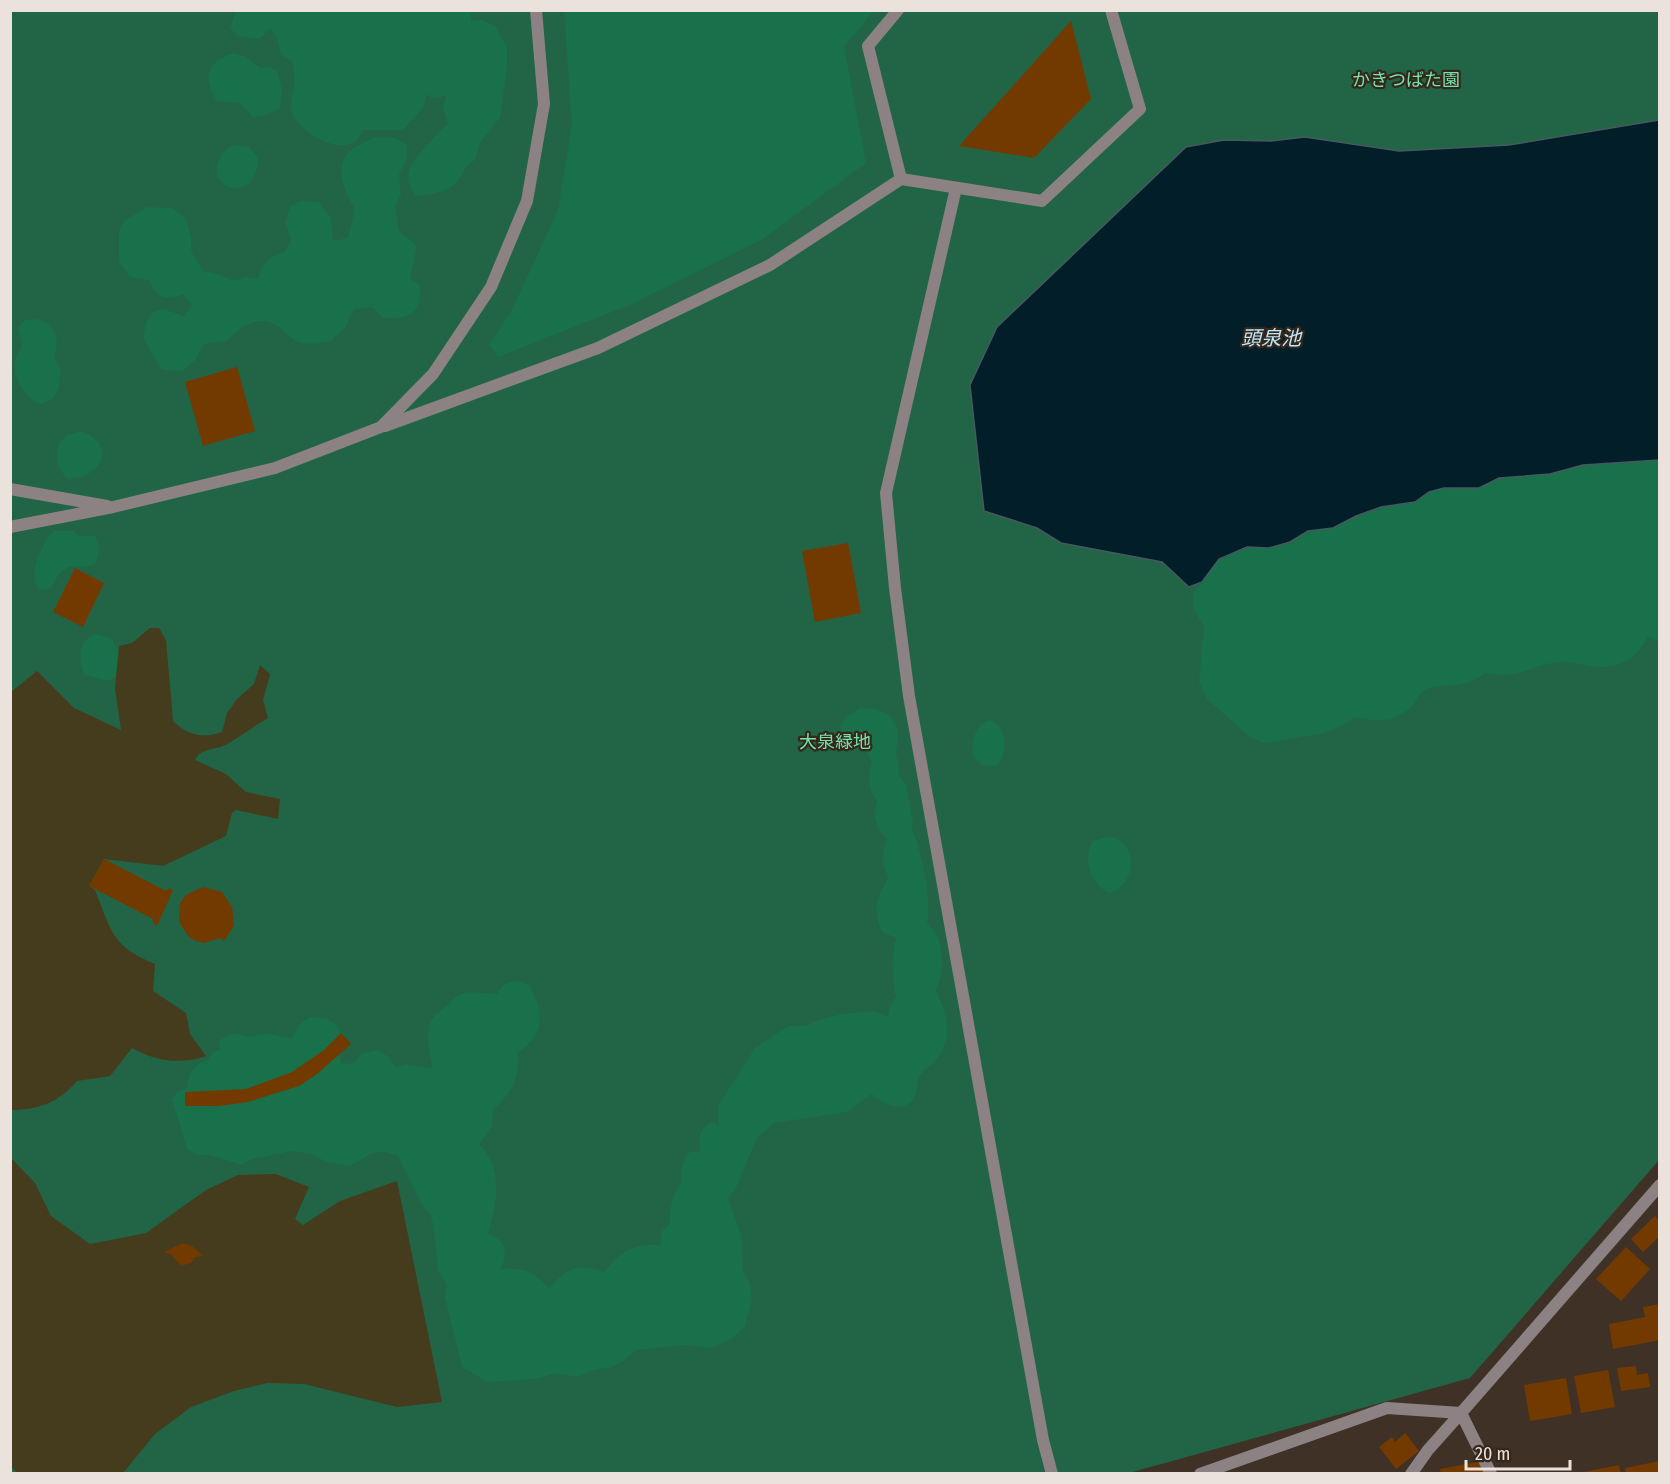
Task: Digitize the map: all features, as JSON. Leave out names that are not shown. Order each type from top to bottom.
[{"type":"street","points":[[381,427],[433,374],[491,287],[527,201],[544,104],[536,10]]},
{"type":"street","points":[[898,10],[868,46],[901,179]]},
{"type":"street","points":[[10,527],[113,507],[275,468],[598,348],[770,265],[901,179],[1042,201],[1140,109],[1111,10]]},
{"type":"street","points":[[956,188],[886,493],[910,705],[1043,1440],[1052,1473]]},
{"type":"street","points":[[10,489],[113,507]]},
{"type":"street","points":[[1411,1473],[1428,1450],[1659,1185]]},
{"type":"street","points":[[1200,1473],[1387,1408],[1461,1413]]},
{"type":"street","points":[[1461,1413],[1491,1473]]},
{"type":"green space","name":"大泉緑地","points":[[10,11],[1659,11],[1659,1160],[1470,1378],[1129,1473],[11,1473]]},
{"type":"green space","points":[[236,11],[471,11],[471,21],[482,20],[495,26],[507,47],[507,68],[500,118],[480,143],[475,160],[456,183],[440,192],[416,196],[409,181],[410,168],[422,150],[448,124],[443,108],[446,95],[434,99],[426,94],[424,107],[403,130],[362,130],[357,140],[350,145],[328,143],[307,131],[293,115],[291,101],[295,79],[292,61],[281,55],[277,38],[271,28],[259,39],[238,36],[230,28]]},
{"type":"green space","points":[[564,11],[874,11],[844,47],[866,163],[763,239],[632,304],[498,357],[489,345],[512,310],[558,210],[572,125]]},
{"type":"green space","points":[[233,53],[245,56],[260,68],[270,67],[278,72],[282,91],[280,108],[266,115],[253,117],[240,103],[217,101],[209,85],[209,71],[217,61]]},
{"type":"green space","points":[[376,137],[395,138],[407,145],[406,160],[399,174],[401,194],[395,206],[399,231],[417,246],[410,279],[420,286],[416,309],[400,318],[383,318],[373,307],[354,309],[345,328],[331,341],[314,344],[295,340],[269,322],[255,322],[237,331],[227,341],[204,344],[195,360],[182,371],[162,370],[143,338],[146,323],[153,312],[163,309],[184,316],[192,306],[184,294],[172,297],[162,296],[155,291],[149,280],[130,277],[119,262],[119,232],[124,221],[147,207],[172,208],[186,219],[191,237],[191,251],[203,271],[222,275],[232,281],[246,277],[258,279],[267,261],[285,252],[291,240],[285,223],[290,206],[301,201],[319,202],[331,218],[333,241],[348,238],[355,209],[342,180],[342,165],[350,151]]},
{"type":"green space","points":[[234,145],[249,147],[258,157],[258,166],[250,184],[232,188],[224,185],[220,180],[217,167],[222,154]]},
{"type":"green space","points":[[36,319],[53,328],[57,345],[54,358],[61,370],[57,393],[51,400],[39,404],[20,386],[15,370],[17,354],[22,346],[18,328],[25,320]]},
{"type":"green space","points":[[81,431],[99,444],[102,459],[91,472],[81,477],[68,479],[58,463],[58,445],[67,435]]},
{"type":"green space","points":[[1659,460],[1659,642],[1648,636],[1634,656],[1621,664],[1605,667],[1563,662],[1516,674],[1485,673],[1467,683],[1429,688],[1421,693],[1405,712],[1391,719],[1370,720],[1354,717],[1342,726],[1325,733],[1264,743],[1250,737],[1208,700],[1199,682],[1204,626],[1194,610],[1193,594],[1219,559],[1247,547],[1269,548],[1290,542],[1308,531],[1333,528],[1356,516],[1381,507],[1415,502],[1429,492],[1444,488],[1479,488],[1499,478],[1550,474],[1583,465]]},
{"type":"green space","points":[[54,531],[74,531],[79,537],[88,535],[96,537],[100,548],[96,564],[84,567],[69,566],[59,574],[51,588],[40,590],[35,577],[37,560]]},
{"type":"green space","points":[[96,634],[112,639],[121,657],[120,674],[108,681],[85,675],[81,663],[82,646],[85,641]]},
{"type":"green space","points":[[860,708],[887,714],[895,723],[897,730],[896,753],[899,776],[906,785],[913,823],[911,827],[925,874],[928,901],[927,922],[939,939],[941,970],[936,991],[944,1009],[947,1036],[941,1053],[919,1076],[915,1096],[906,1105],[894,1106],[882,1102],[872,1094],[847,1112],[774,1123],[757,1138],[736,1188],[728,1198],[741,1235],[743,1271],[750,1284],[752,1299],[745,1326],[731,1339],[711,1348],[687,1345],[636,1350],[610,1368],[596,1369],[577,1377],[558,1373],[534,1379],[487,1382],[462,1367],[445,1297],[447,1285],[438,1271],[434,1227],[430,1214],[421,1203],[398,1156],[376,1152],[350,1166],[326,1162],[312,1154],[292,1151],[251,1159],[242,1165],[210,1155],[198,1155],[187,1149],[172,1099],[178,1091],[187,1088],[193,1069],[210,1059],[213,1052],[220,1050],[219,1042],[228,1035],[250,1037],[267,1034],[292,1038],[298,1026],[310,1017],[323,1018],[337,1025],[341,1064],[355,1063],[361,1054],[377,1050],[389,1057],[396,1068],[405,1064],[433,1069],[428,1029],[433,1018],[454,997],[468,992],[497,994],[504,984],[517,981],[529,985],[538,1004],[540,1022],[538,1031],[527,1046],[518,1052],[516,1078],[506,1097],[493,1110],[492,1127],[479,1144],[487,1153],[495,1175],[496,1198],[488,1234],[498,1239],[504,1248],[505,1258],[500,1269],[522,1269],[538,1277],[549,1288],[568,1271],[587,1268],[605,1272],[628,1250],[643,1245],[660,1245],[662,1231],[670,1224],[671,1207],[682,1181],[683,1161],[691,1151],[700,1153],[700,1138],[704,1128],[712,1122],[719,1125],[718,1106],[755,1048],[788,1026],[806,1026],[815,1021],[842,1014],[861,1012],[876,1012],[888,1017],[890,1007],[896,997],[893,953],[896,938],[882,932],[876,911],[878,898],[889,878],[884,868],[883,858],[887,838],[879,829],[876,821],[877,800],[869,782],[872,762],[864,748],[853,747],[842,736],[840,726],[846,717]]},
{"type":"green space","points":[[989,720],[1000,727],[1005,746],[998,765],[987,766],[979,763],[972,749],[976,732]]},
{"type":"green space","points":[[1109,836],[1126,846],[1131,863],[1130,873],[1125,881],[1119,888],[1109,893],[1097,884],[1093,877],[1088,855],[1093,841]]},
{"type":"sand","points":[[150,628],[159,628],[166,640],[173,721],[184,730],[202,735],[222,732],[227,713],[237,699],[254,684],[260,665],[270,674],[263,700],[268,718],[227,744],[202,753],[195,760],[226,774],[246,792],[280,799],[278,819],[236,810],[232,813],[226,836],[163,866],[104,859],[89,886],[95,890],[110,927],[121,944],[141,958],[155,964],[153,991],[186,1013],[190,1034],[206,1056],[177,1061],[159,1059],[132,1048],[110,1076],[77,1081],[63,1094],[48,1103],[11,1110],[11,692],[37,671],[74,708],[121,730],[115,688],[119,646],[132,643]]},
{"type":"sand","points":[[11,1158],[35,1183],[51,1216],[90,1244],[146,1233],[206,1190],[238,1175],[276,1174],[309,1187],[295,1219],[303,1225],[340,1201],[397,1181],[442,1402],[397,1407],[304,1384],[267,1383],[234,1391],[191,1407],[155,1434],[123,1473],[18,1473],[11,1467]]},
{"type":"water","name":"頭泉池","points":[[1659,120],[1659,460],[1583,465],[1550,474],[1499,478],[1479,488],[1444,488],[1429,492],[1415,502],[1381,507],[1333,528],[1308,531],[1290,542],[1269,548],[1247,547],[1219,559],[1202,582],[1189,587],[1162,562],[1061,543],[1037,528],[984,511],[970,385],[997,327],[1186,147],[1224,140],[1271,141],[1305,137],[1399,151],[1509,145]]},
{"type":"building","points":[[1071,21],[1091,99],[1034,158],[959,146]]},
{"type":"building","points":[[237,367],[255,431],[203,446],[185,382]]},
{"type":"building","points":[[848,543],[861,613],[815,622],[802,551]]},
{"type":"building","points":[[75,568],[104,583],[83,627],[53,612]]},
{"type":"building","points":[[104,859],[166,891],[169,888],[173,890],[157,926],[153,923],[153,919],[89,886]]},
{"type":"building","points":[[203,887],[222,892],[232,907],[234,926],[224,941],[220,938],[204,943],[196,941],[188,936],[179,922],[180,903],[186,895]]},
{"type":"building","points":[[341,1033],[351,1044],[317,1074],[299,1086],[248,1102],[219,1106],[185,1106],[185,1092],[246,1089],[292,1072],[324,1050]]},
{"type":"building","points":[[1655,1216],[1660,1221],[1660,1236],[1643,1252],[1631,1239]]},
{"type":"building","points":[[183,1243],[192,1246],[203,1256],[195,1257],[191,1263],[184,1265],[179,1264],[172,1255],[164,1252]]},
{"type":"building","points":[[1626,1247],[1650,1269],[1621,1301],[1596,1279]]},
{"type":"building","points":[[1660,1304],[1660,1340],[1613,1349],[1609,1324],[1645,1317],[1643,1307]]},
{"type":"building","points":[[1636,1366],[1637,1375],[1648,1373],[1650,1387],[1621,1391],[1617,1368]]},
{"type":"building","points":[[1608,1370],[1615,1407],[1581,1413],[1574,1376]]},
{"type":"building","points":[[1566,1378],[1572,1414],[1530,1421],[1524,1385]]},
{"type":"building","points":[[1405,1433],[1419,1451],[1396,1469],[1379,1447],[1392,1437],[1395,1442]]},
{"type":"building","points":[[1482,1461],[1485,1474],[1441,1474],[1440,1469]]},
{"type":"building","points":[[1660,1461],[1660,1474],[1626,1474],[1625,1468]]},
{"type":"building","points":[[1619,1465],[1621,1474],[1584,1474],[1584,1472]]},
{"type":"park label","name":"かきつばた園","points":[[1406,80]]}]
